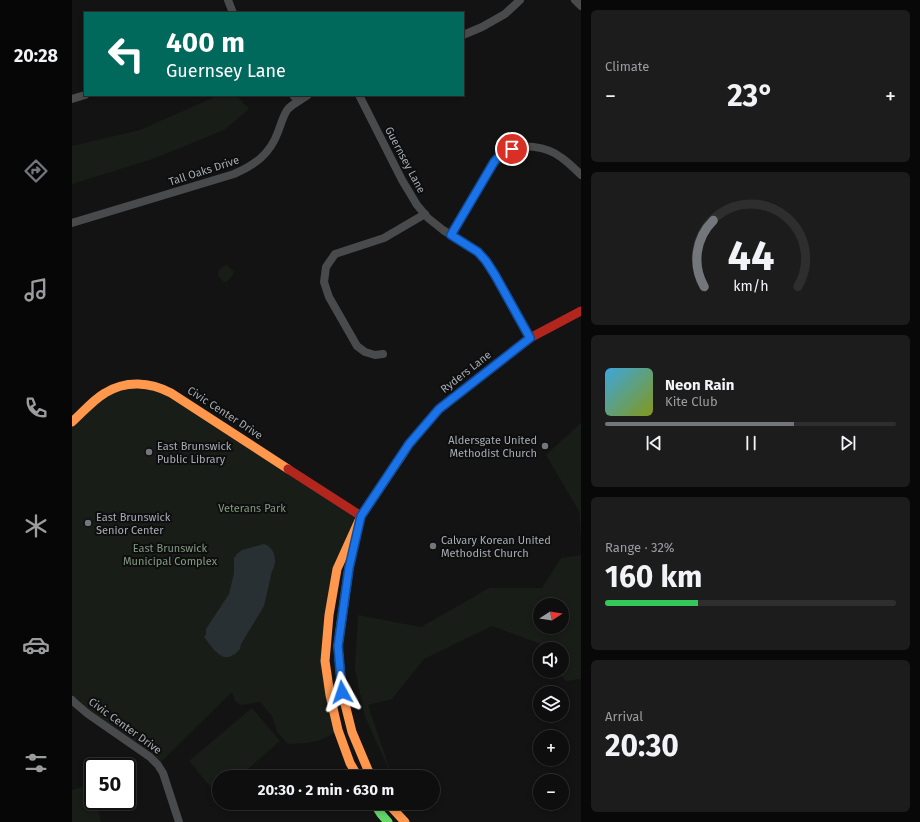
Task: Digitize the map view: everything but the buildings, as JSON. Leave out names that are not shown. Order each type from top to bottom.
[{"type":"main road","name":"Ryders Lane","points":[[354,770],[338,730],[330,695],[326,661],[330,615],[337,569],[361,516],[409,444],[439,409],[530,338],[581,310]]},
{"type":"main road","name":"Civic Center Drive","points":[[72,422],[98,398],[115,388],[133,383],[158,386],[361,516]]},
{"type":"main road","name":"Ryders Lane","points":[[361,516],[349,568],[338,646],[342,692],[352,732],[368,770]]},
{"type":"main road","points":[[379,810],[388,822]]},
{"type":"main road","points":[[394,810],[405,822]]},
{"type":"street","points":[[228,0],[234,12]]},
{"type":"street","points":[[464,35],[482,27],[504,14],[520,0]]},
{"type":"street","points":[[575,0],[581,6]]},
{"type":"street","points":[[72,99],[84,95]]},
{"type":"street","name":"Guernsey Lane","points":[[360,96],[402,180],[417,205],[428,218],[478,252],[486,261],[530,338]]},
{"type":"street","name":"Tall Oaks Drive","points":[[72,223],[234,174],[247,168],[257,162],[271,147],[276,139],[288,109],[295,98]]},
{"type":"street","points":[[451,235],[494,162],[502,153],[512,149],[525,147],[536,147],[549,150],[562,157],[581,175]]},
{"type":"street","points":[[383,354],[375,355],[365,352],[357,346],[329,297],[324,282],[326,267],[335,254],[384,238],[425,214]]},
{"type":"street","name":"Civic Center Drive","points":[[72,700],[88,714],[150,757],[158,765],[163,773],[180,822]]},
{"type":"green space","points":[[217,96],[237,96],[249,109],[224,130],[150,160],[72,184],[72,146],[140,130]]},
{"type":"green space","points":[[227,265],[234,272],[227,282],[224,282],[219,277],[218,272],[221,268]]},
{"type":"green space","name":"East Brunswick Municipal Complex","points":[[146,383],[361,516],[337,569],[325,661],[338,730],[326,738],[308,743],[288,744],[277,732],[272,716],[260,702],[241,705],[235,701],[232,692],[158,765],[72,700],[72,422],[98,398]]},
{"type":"green space","points":[[581,423],[581,539],[579,511],[546,455]]},
{"type":"green space","points":[[581,555],[581,679],[565,681],[563,678],[569,678],[569,642],[536,642],[492,626],[424,659],[392,699],[368,705],[389,770],[365,717],[355,669],[358,615],[421,627],[489,588],[542,588],[561,558]]},
{"type":"green space","points":[[252,708],[280,741],[247,770],[212,770],[212,789],[189,761]]},
{"type":"green space","points":[[84,786],[84,810],[98,810],[101,822],[72,822],[72,790]]},
{"type":"shaded area","points":[[264,544],[273,551],[275,563],[264,606],[241,644],[240,649],[229,657],[224,657],[214,650],[204,637],[206,634],[206,629],[229,594],[234,573],[234,558],[242,550]]},
{"type":"traffic: fast","points":[[378,810],[388,822]]},
{"type":"traffic: slow","points":[[72,422],[88,406],[105,393],[130,384],[146,385],[163,389],[171,393],[288,469]]},
{"type":"traffic: slow","points":[[354,770],[338,730],[330,695],[325,661],[329,615],[337,569],[361,516],[404,452]]},
{"type":"traffic: slow","points":[[354,544],[349,568],[338,646],[342,692],[352,732],[368,770]]},
{"type":"traffic: slow","points":[[394,810],[405,822]]},
{"type":"traffic: jam","points":[[404,452],[439,409],[530,338],[581,311]]},
{"type":"traffic: jam","points":[[288,469],[361,516]]},
{"type":"place","name":"Aldersgate United Methodist Church","points":[[545,446]]},
{"type":"place","name":"East Brunswick Public Library","points":[[149,452]]},
{"type":"place","name":"East Brunswick Senior Center","points":[[88,523]]},
{"type":"place","name":"Calvary Korean United Methodist Church","points":[[433,546]]},
{"type":"route","points":[[342,692],[338,646],[349,568],[361,516],[409,444],[439,409],[530,338],[486,261],[478,252],[451,235],[494,162],[502,153],[512,149]]},
{"type":"park label","name":"Veterans Park","points":[[252,508]]}]
